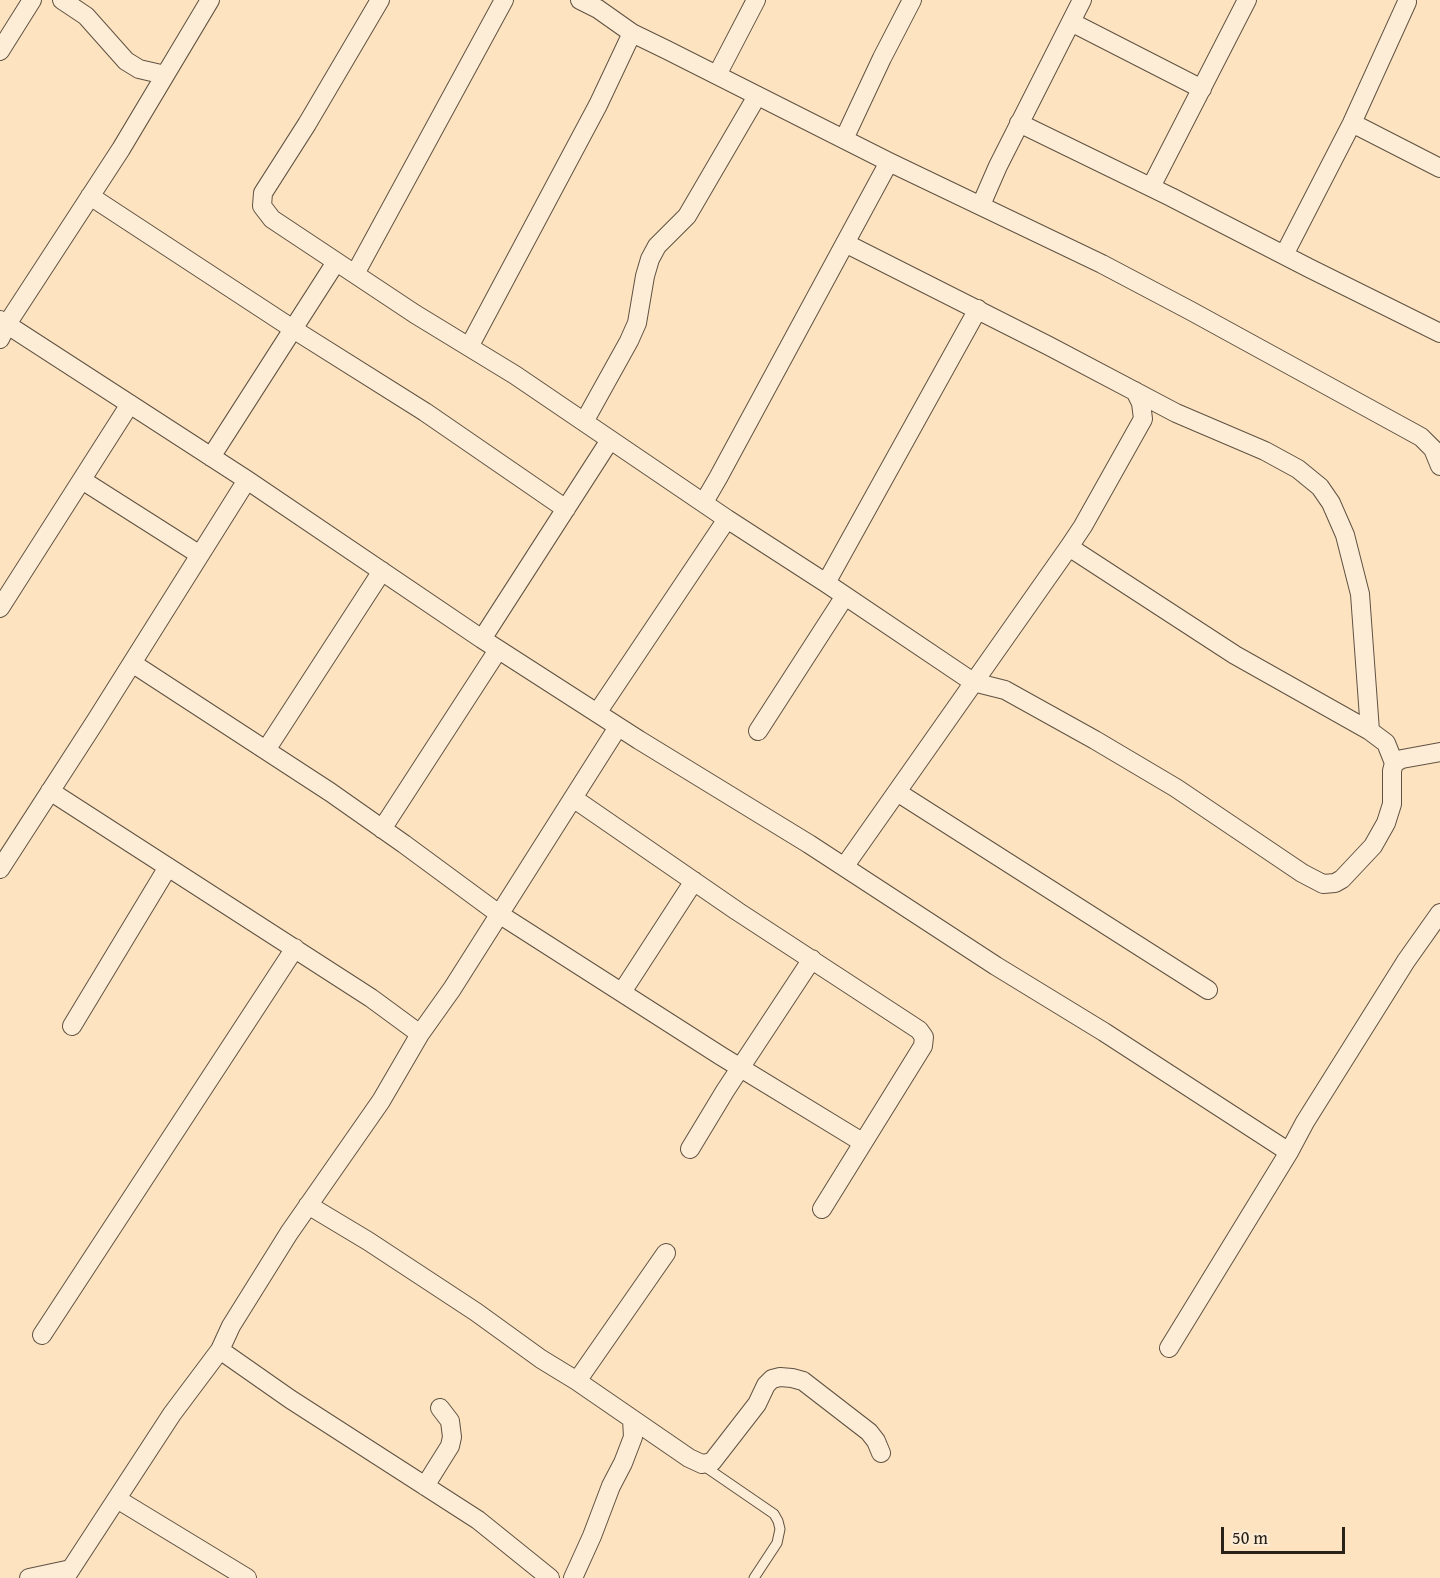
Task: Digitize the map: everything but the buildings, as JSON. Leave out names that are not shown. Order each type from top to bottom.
[{"type":"street","points":[[0,51],[32,0]]},
{"type":"street","points":[[62,0],[86,16],[126,61],[139,69],[165,75]]},
{"type":"street","points":[[210,0],[121,149],[2,328],[130,405],[246,480],[498,650],[1104,1032],[1289,1152]]},
{"type":"street","points":[[380,0],[307,124],[263,193],[262,206],[272,219],[515,375],[727,519],[974,682],[1005,690],[1095,740],[1176,788],[1302,873],[1323,884],[1335,883],[1342,879],[1372,846],[1386,823],[1392,804],[1394,763],[1386,743],[1370,731],[1235,655],[1069,548]]},
{"type":"street","points":[[355,274],[504,0]]},
{"type":"street","points":[[580,0],[600,4],[632,33],[1181,305],[1421,437],[1433,449],[1440,466]]},
{"type":"street","points":[[717,75],[756,0]]},
{"type":"street","points":[[844,139],[912,0]]},
{"type":"street","points":[[981,205],[1019,123],[1082,0]]},
{"type":"street","points":[[1151,187],[1247,0]]},
{"type":"street","points":[[1284,255],[1352,123],[1407,2]]},
{"type":"street","points":[[1071,22],[1202,89]]},
{"type":"street","points":[[469,347],[598,105],[632,33]]},
{"type":"street","points":[[584,422],[637,324],[650,259],[657,246],[687,216],[757,96]]},
{"type":"street","points":[[1019,123],[1440,333]]},
{"type":"street","points":[[1352,123],[1440,168]]},
{"type":"street","points":[[704,502],[889,162]]},
{"type":"street","points":[[90,196],[425,412],[566,509]]},
{"type":"street","points":[[845,243],[978,309],[1176,413],[1265,451],[1298,469],[1320,487],[1331,503],[1345,535],[1360,594],[1370,731]]},
{"type":"street","points":[[211,457],[336,262]]},
{"type":"street","points":[[826,583],[978,309]]},
{"type":"street","points":[[844,867],[1069,548],[1143,418],[1141,403],[1135,391]]},
{"type":"street","points":[[0,608],[130,405]]},
{"type":"street","points":[[482,639],[610,440]]},
{"type":"street","points":[[82,480],[200,555]]},
{"type":"street","points":[[3,858],[50,791],[246,480]]},
{"type":"street","points":[[597,713],[727,519]]},
{"type":"street","points":[[266,750],[382,571]]},
{"type":"street","points":[[758,730],[845,596]]},
{"type":"street","points":[[382,829],[498,650]]},
{"type":"street","points":[[132,663],[382,829],[499,914],[740,1068],[862,1142]]},
{"type":"street","points":[[29,1578],[68,1573],[172,1414],[220,1350],[231,1326],[289,1233],[381,1101],[420,1035],[452,989],[618,727]]},
{"type":"street","points":[[1394,763],[1402,759],[1440,752]]},
{"type":"street","points":[[50,791],[371,998],[420,1035]]},
{"type":"street","points":[[897,792],[1208,990]]},
{"type":"street","points":[[573,798],[919,1030],[924,1037],[923,1046],[822,1209]]},
{"type":"street","points":[[72,1026],[168,867]]},
{"type":"street","points":[[622,992],[694,881]]},
{"type":"street","points":[[1169,1348],[1305,1122],[1406,961],[1440,913]]},
{"type":"street","points":[[42,1335],[295,948]]},
{"type":"street","points":[[690,1149],[812,959]]},
{"type":"street","points":[[308,1205],[418,1273],[485,1318],[540,1359],[577,1381],[689,1458],[702,1464],[712,1462],[757,1404],[766,1385],[772,1379],[780,1377],[803,1381],[869,1432],[876,1441],[880,1453]]},
{"type":"street","points":[[577,1381],[666,1253]]},
{"type":"street","points":[[220,1350],[290,1400],[478,1520],[550,1578]]},
{"type":"street","points":[[425,1486],[450,1446],[452,1437],[450,1421],[440,1408]]},
{"type":"street","points":[[573,1578],[633,1437],[632,1419]]},
{"type":"street","points":[[117,1499],[247,1578]]},
{"type":"lane","points":[[702,1464],[774,1514],[778,1521],[780,1529],[777,1543],[753,1578]]}]
